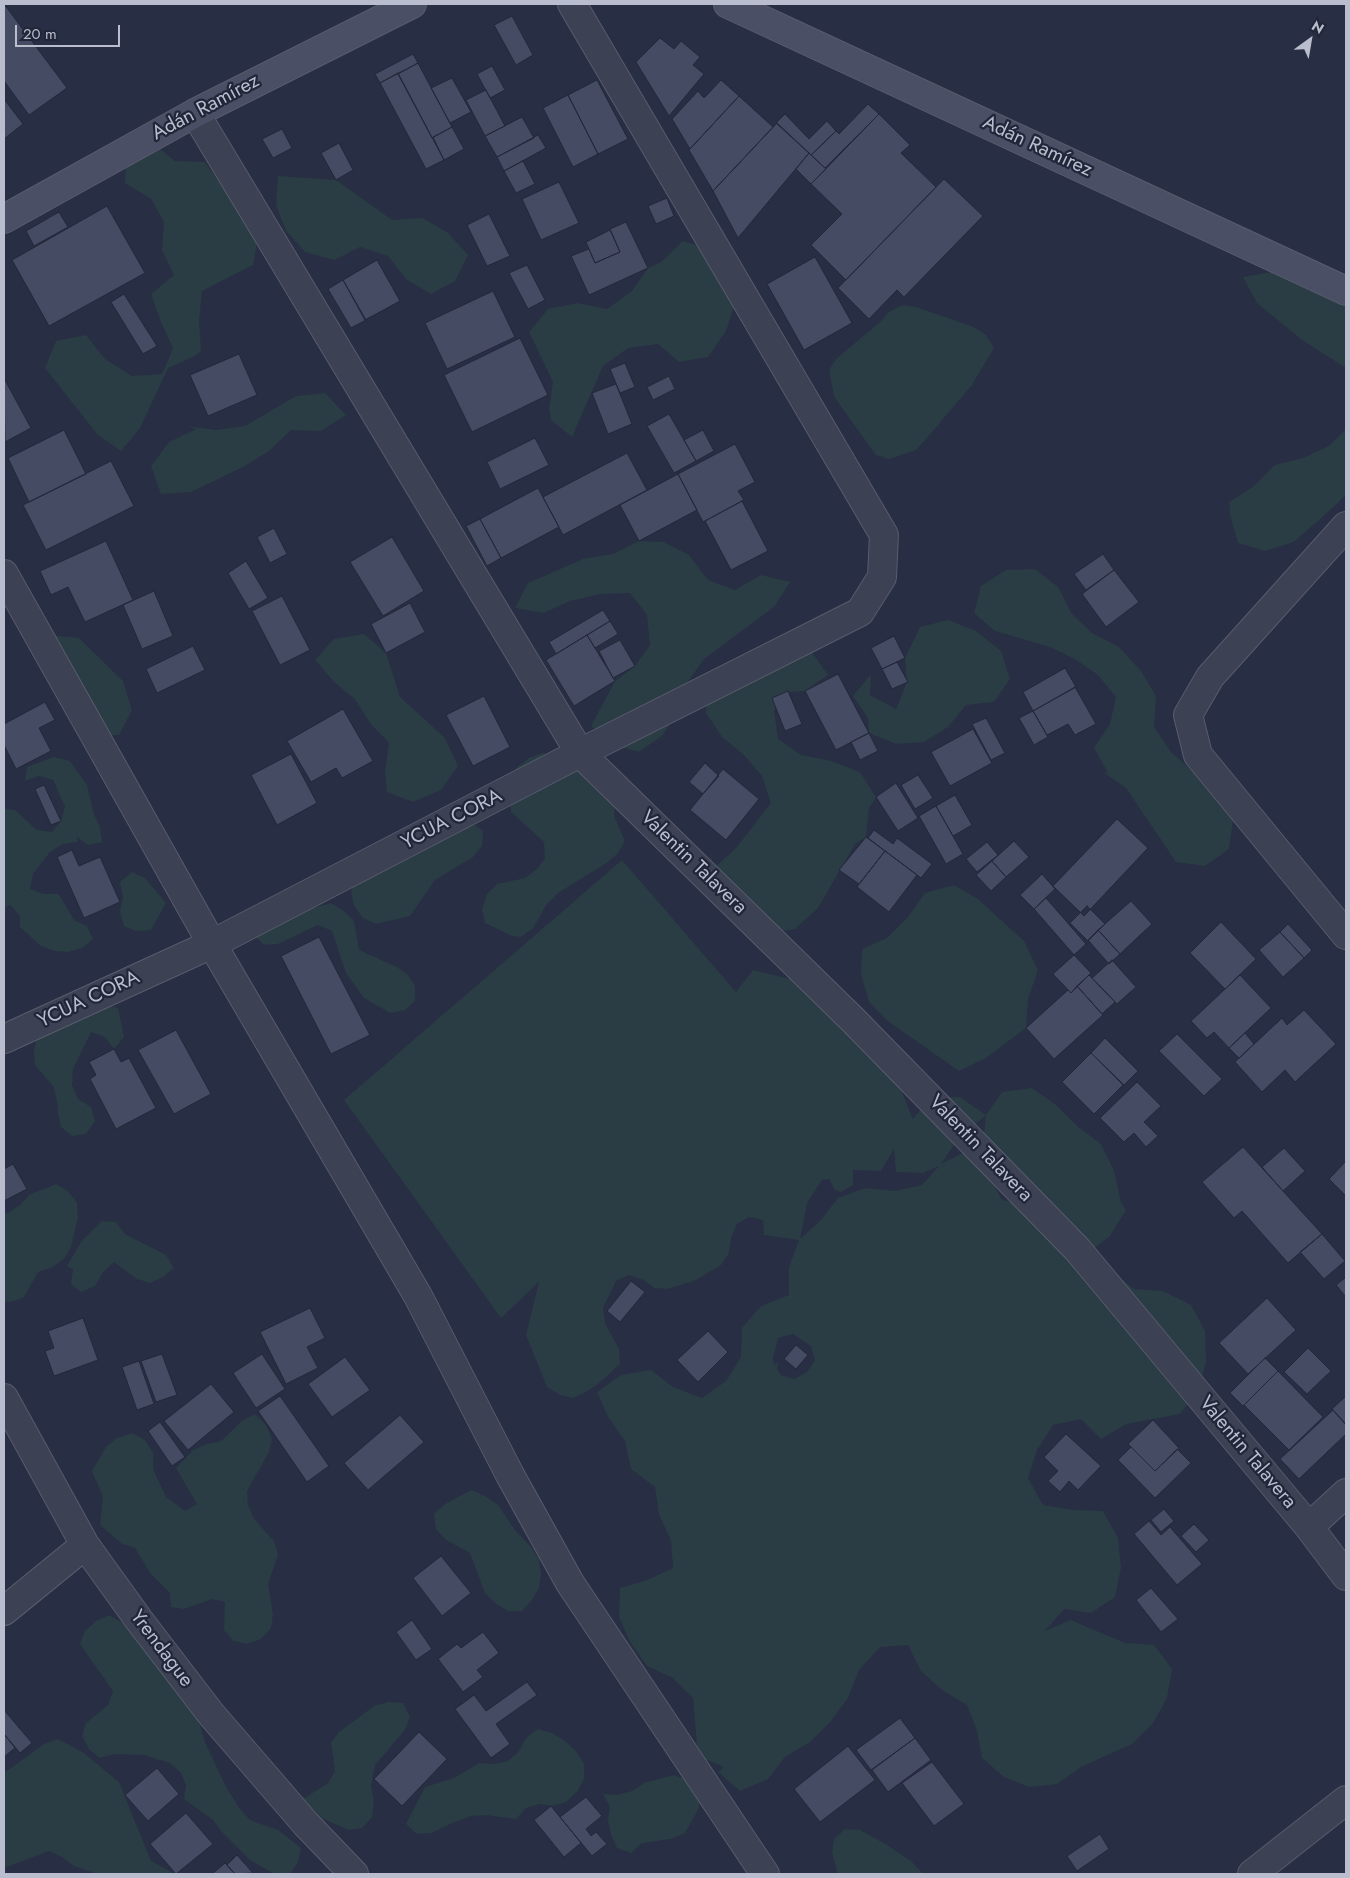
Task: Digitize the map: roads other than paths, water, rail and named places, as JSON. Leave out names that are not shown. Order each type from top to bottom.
[{"type":"street","name":"Adán Ramírez","points":[[4,219],[195,113],[412,4]]},
{"type":"street","name":"YCUA CORA","points":[[4,1040],[212,944],[580,753],[860,612],[882,577],[884,535],[572,4]]},
{"type":"street","name":"Adán Ramírez","points":[[728,4],[1346,291]]},
{"type":"street","name":"Valentin Talavera","points":[[195,113],[580,753],[853,1020],[1077,1249],[1309,1527],[1346,1576]]},
{"type":"street","points":[[1346,526],[1210,677],[1188,715],[1198,755],[1346,935]]},
{"type":"street","points":[[4,574],[212,944],[418,1296],[505,1466],[570,1582],[765,1874]]},
{"type":"street","name":"Yrendague","points":[[4,1398],[85,1545],[211,1714],[306,1824],[354,1874]]},
{"type":"street","points":[[1309,1527],[1346,1493]]},
{"type":"street","points":[[4,1611],[85,1545]]},
{"type":"street","points":[[1252,1874],[1346,1800]]}]
